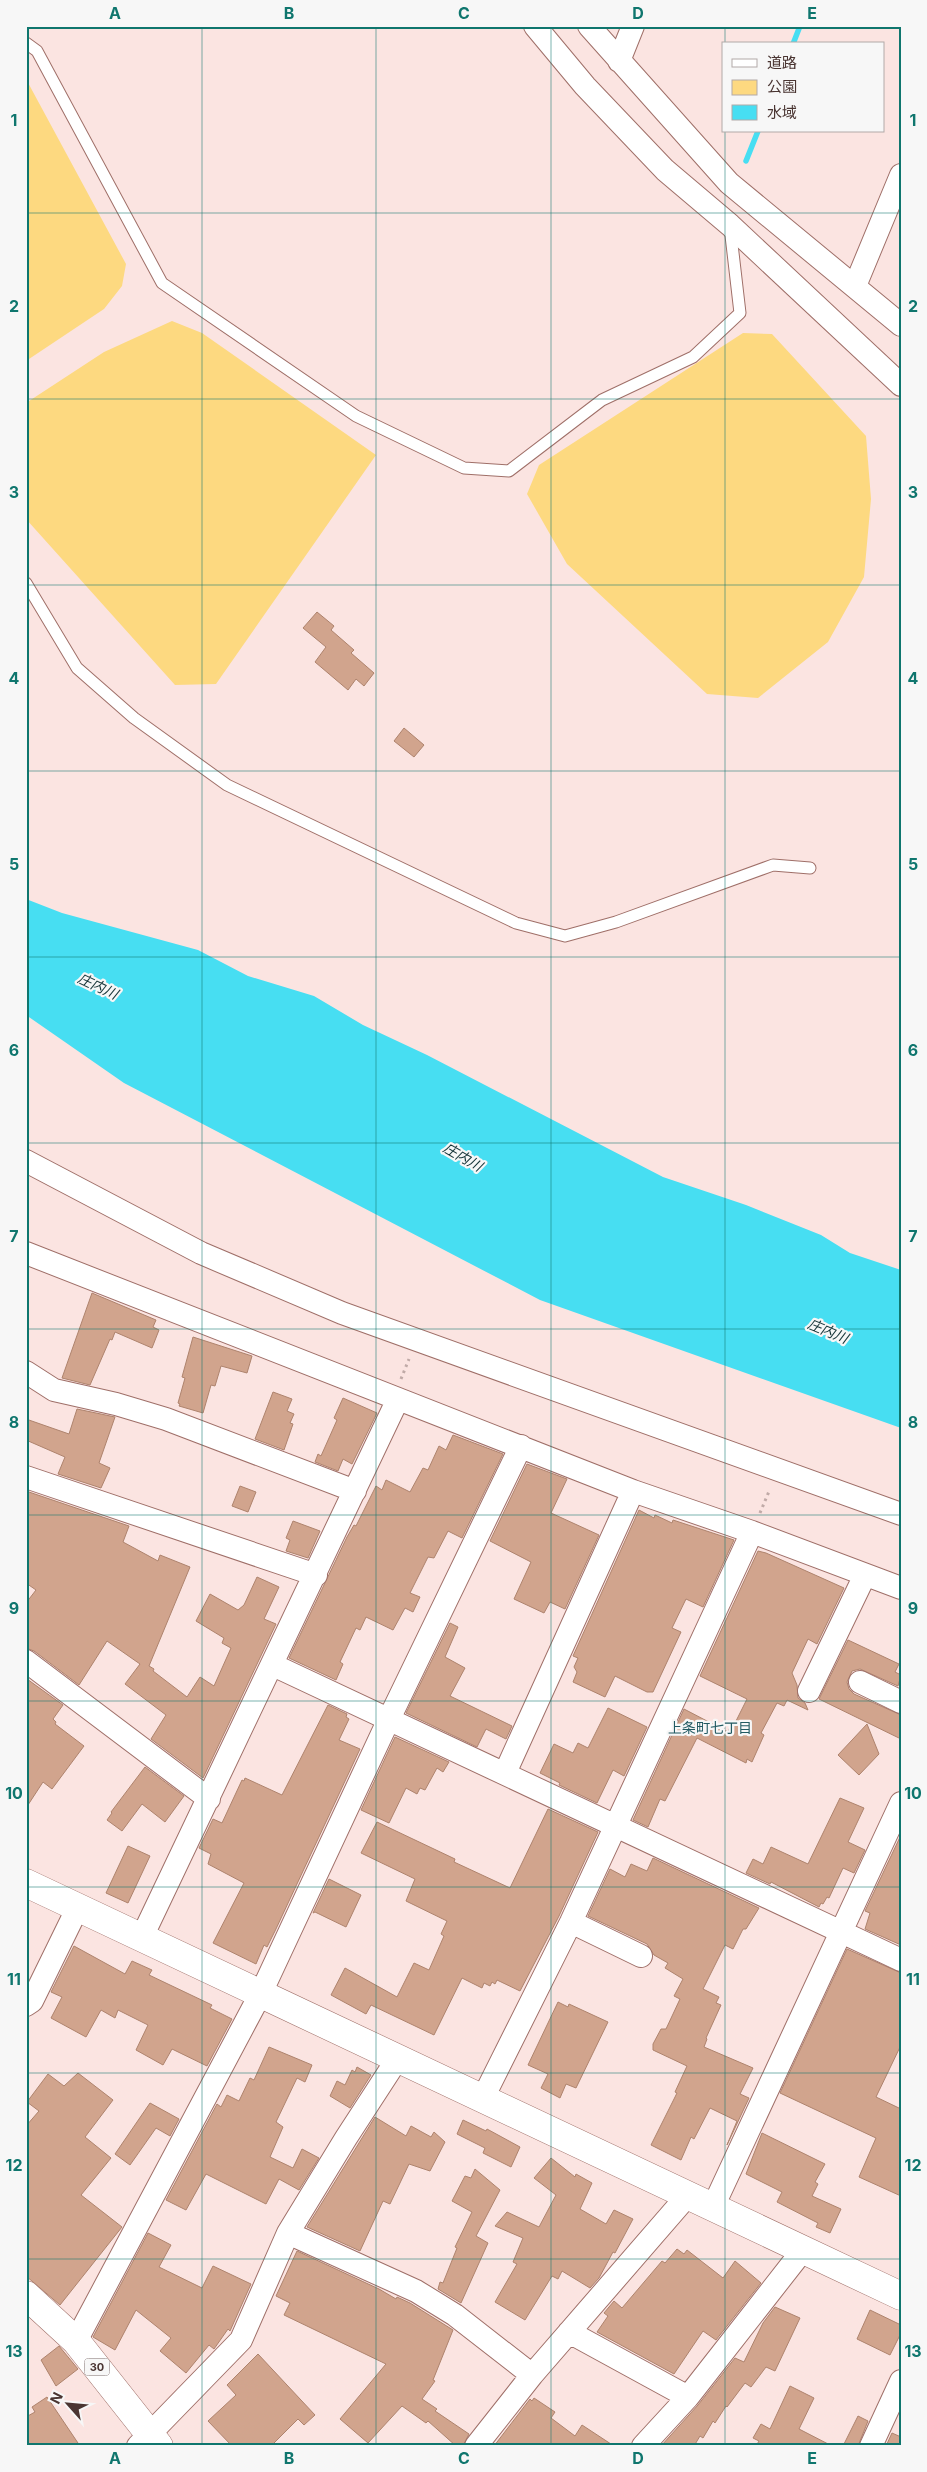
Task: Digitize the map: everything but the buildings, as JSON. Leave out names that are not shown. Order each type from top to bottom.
[{"type":"street","points":[[535,26],[585,86],[665,170],[730,225],[901,384]]},
{"type":"street","points":[[589,26],[729,183],[901,325]]},
{"type":"street","points":[[619,61],[633,26]]},
{"type":"street","points":[[855,286],[901,176]]},
{"type":"street","points":[[26,1162],[201,1253],[342,1313],[901,1514]]},
{"type":"street","points":[[26,1253],[633,1491],[752,1532],[901,1588]]},
{"type":"street","points":[[26,1372],[54,1390],[116,1404],[166,1419],[355,1491]]},
{"type":"street","points":[[142,1937],[210,1799],[355,1491],[396,1398]]},
{"type":"street","points":[[76,2341],[261,1993],[389,1719],[521,1446]]},
{"type":"street","points":[[26,1477],[316,1574]]},
{"type":"street","points":[[504,1773],[633,1491]]},
{"type":"street","points":[[483,2098],[571,1922],[752,1532]]},
{"type":"street","points":[[809,1691],[865,1575]]},
{"type":"street","points":[[26,1661],[210,1799]]},
{"type":"street","points":[[273,1665],[901,1960]]},
{"type":"street","points":[[860,1682],[901,1702]]},
{"type":"street","points":[[713,2207],[901,1802]]},
{"type":"street","points":[[26,1882],[901,2296]]},
{"type":"street","points":[[26,2005],[32,2001],[78,1907]]},
{"type":"street","points":[[571,1922],[641,1956]]},
{"type":"street","points":[[149,2442],[241,2340],[288,2233],[398,2058]]},
{"type":"street","points":[[476,2446],[532,2375],[688,2195]]},
{"type":"street","points":[[288,2233],[416,2291],[454,2315],[532,2375]]},
{"type":"street","points":[[643,2446],[688,2397],[803,2250]]},
{"type":"street","name":"30","points":[[26,2295],[76,2341],[149,2442]]},
{"type":"street","points":[[569,2332],[688,2397]]},
{"type":"street","points":[[871,2446],[901,2381]]},
{"type":"lane","points":[[26,43],[37,51],[162,283],[356,416],[464,468],[509,471],[602,400],[693,357],[740,313],[730,225]]},
{"type":"lane","points":[[26,583],[77,668],[134,718],[227,785],[516,923],[565,936],[616,922],[773,864],[810,868]]},
{"type":"path","points":[[396,1398],[417,1340]]},
{"type":"path","points":[[752,1532],[778,1470]]},
{"type":"green space","points":[[26,79],[126,264],[122,286],[104,309],[26,361]]},
{"type":"green space","points":[[172,321],[202,333],[376,455],[216,684],[175,685],[26,519],[26,403],[104,352]]},
{"type":"green space","points":[[743,333],[772,334],[866,436],[871,499],[864,577],[828,642],[758,698],[707,694],[567,564],[527,494],[539,465]]},
{"type":"water","name":"庄内川","points":[[26,899],[62,913],[198,950],[248,976],[314,996],[363,1025],[427,1055],[663,1177],[746,1205],[821,1235],[850,1253],[901,1270],[901,1428],[540,1300],[124,1083],[26,1015]]},
{"type":"waterway","points":[[794,42],[800,26]]},
{"type":"waterway","points":[[746,161],[758,132]]},
{"type":"district","name":"上条町七丁目","points":[[710,1728]]}]
